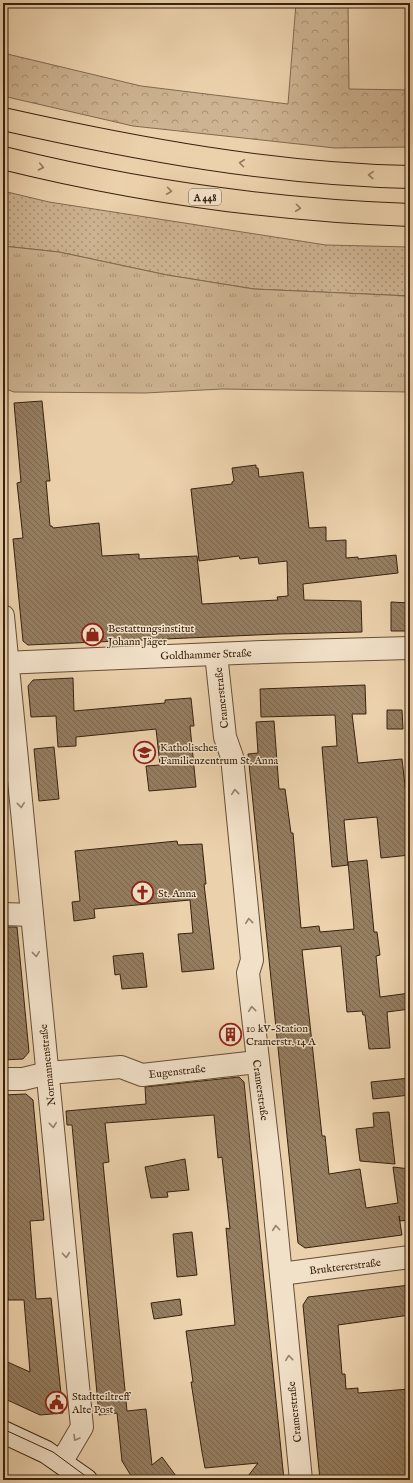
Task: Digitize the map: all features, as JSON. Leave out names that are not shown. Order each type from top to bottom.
[{"type":"highway","points":[[3,119],[107,142],[186,156],[290,169],[410,177]]},
{"type":"highway","name":"A 448","points":[[3,158],[131,186],[248,203],[345,212],[410,215]]},
{"type":"street","name":"Normannenstraße","points":[[3,616],[5,663],[48,1072],[82,1427],[62,1461]]},
{"type":"street","name":"Goldhammer Straße","points":[[5,663],[410,648]]},
{"type":"street","name":"Cramerstraße","points":[[216,654],[225,737],[232,757],[252,960],[248,973],[257,1062],[261,1075],[301,1480]]},
{"type":"street","points":[[3,914],[32,915]]},
{"type":"street","name":"Eugenstraße","points":[[3,1079],[23,1079],[48,1072],[122,1067],[142,1075],[257,1062]]},
{"type":"street","name":"Bruktererstraße","points":[[281,1274],[410,1257]]},
{"type":"street","points":[[3,1432],[62,1461],[86,1480]]},
{"type":"green space","points":[[296,3],[348,3],[349,89],[410,90],[410,147],[335,148],[133,126],[3,96],[3,53],[141,86],[288,104]]},
{"type":"green space","points":[[3,191],[49,202],[326,245],[410,247],[410,296],[254,289],[167,275],[59,252],[3,246]]},
{"type":"green space","points":[[3,246],[59,252],[167,275],[254,289],[410,296],[410,392],[222,389],[145,393],[14,392],[3,388]]},
{"type":"building","points":[[42,401],[50,481],[46,481],[50,526],[53,528],[99,523],[102,556],[139,554],[139,559],[197,556],[202,604],[278,600],[277,597],[288,596],[287,561],[259,564],[258,557],[240,559],[239,556],[199,561],[191,489],[232,484],[234,481],[232,468],[256,465],[256,468],[258,468],[259,477],[303,472],[309,528],[326,527],[326,541],[346,540],[346,558],[358,557],[358,559],[396,555],[398,573],[303,584],[304,600],[361,601],[362,632],[279,634],[28,645],[23,641],[13,539],[23,538],[17,483],[21,482],[14,403]]},
{"type":"building","points":[[391,602],[410,603],[410,631],[391,631]]},
{"type":"building","points":[[73,678],[74,711],[165,703],[165,700],[191,698],[194,726],[190,726],[196,787],[149,791],[146,766],[160,765],[156,729],[76,737],[76,746],[58,747],[56,716],[31,717],[28,686],[33,680]]},
{"type":"building","points":[[365,685],[366,714],[352,714],[358,763],[402,759],[410,829],[410,855],[381,858],[377,817],[344,820],[348,865],[332,867],[322,747],[337,746],[335,715],[261,717],[260,689]]},
{"type":"building","points":[[387,710],[402,710],[403,729],[387,729]]},
{"type":"building","points":[[274,721],[279,789],[285,789],[291,833],[293,833],[301,928],[319,926],[320,932],[354,929],[348,862],[367,860],[374,932],[377,932],[380,955],[376,956],[380,997],[410,993],[410,1009],[387,1012],[390,1048],[369,1049],[365,1015],[363,1015],[362,1011],[347,1012],[341,946],[302,950],[322,1136],[325,1136],[329,1174],[360,1169],[366,1208],[398,1203],[393,1167],[410,1169],[410,1220],[400,1221],[399,1216],[402,1235],[305,1248],[298,1243],[248,754],[258,753],[256,722]]},
{"type":"building","points":[[54,747],[59,799],[39,801],[34,749]]},
{"type":"building","name":"St. Anna","points":[[177,841],[178,845],[202,844],[206,884],[204,884],[214,969],[182,972],[178,934],[193,933],[190,900],[94,909],[95,918],[74,921],[72,902],[80,901],[75,851]]},
{"type":"building","points":[[3,927],[17,927],[29,1052],[23,1059],[3,1060]]},
{"type":"building","points":[[143,953],[147,987],[122,989],[120,974],[115,975],[113,956]]},
{"type":"building","points":[[239,1077],[244,1082],[284,1480],[245,1480],[258,1463],[205,1468],[191,1382],[193,1382],[186,1331],[235,1325],[226,1228],[230,1229],[222,1157],[218,1158],[214,1115],[105,1123],[109,1162],[103,1163],[127,1411],[146,1409],[152,1465],[162,1457],[179,1480],[132,1480],[133,1479],[122,1461],[117,1413],[99,1415],[72,1125],[67,1125],[66,1111],[146,1104],[145,1087]]},
{"type":"building","points":[[410,1078],[410,1095],[373,1099],[371,1082]]},
{"type":"building","points":[[26,1094],[33,1100],[44,1220],[30,1221],[36,1299],[51,1298],[63,1413],[40,1415],[3,1398],[3,1360],[30,1372],[24,1300],[8,1300],[3,1247],[3,1180],[5,1180],[3,1157],[3,1095]]},
{"type":"building","points":[[389,1112],[395,1164],[360,1161],[356,1129],[374,1127],[373,1113]]},
{"type":"building","points":[[185,1159],[189,1190],[167,1192],[168,1197],[151,1198],[145,1167]]},
{"type":"building","points":[[192,1232],[197,1275],[177,1277],[173,1234]]},
{"type":"building","points":[[410,1285],[410,1315],[338,1325],[342,1374],[345,1374],[346,1389],[358,1388],[358,1393],[410,1389],[410,1480],[320,1480],[303,1305],[308,1297]]},
{"type":"building","points":[[180,1299],[182,1315],[154,1319],[151,1303]]},
{"type":"tram line","points":[[3,1429],[53,1452],[91,1480]]},
{"type":"place","name":"Bestattungsinstitut Johann Jäger","points":[[92,634]]},
{"type":"place","name":"Katholisches Familienzentrum St. Anna","points":[[145,753]]},
{"type":"place","name":"St. Anna","points":[[142,893]]},
{"type":"place","name":"10 kV-Station Cramerstr. 14 A","points":[[230,1034]]},
{"type":"place","name":"Stadtteiltreff Alte Post","points":[[57,1402]]}]
